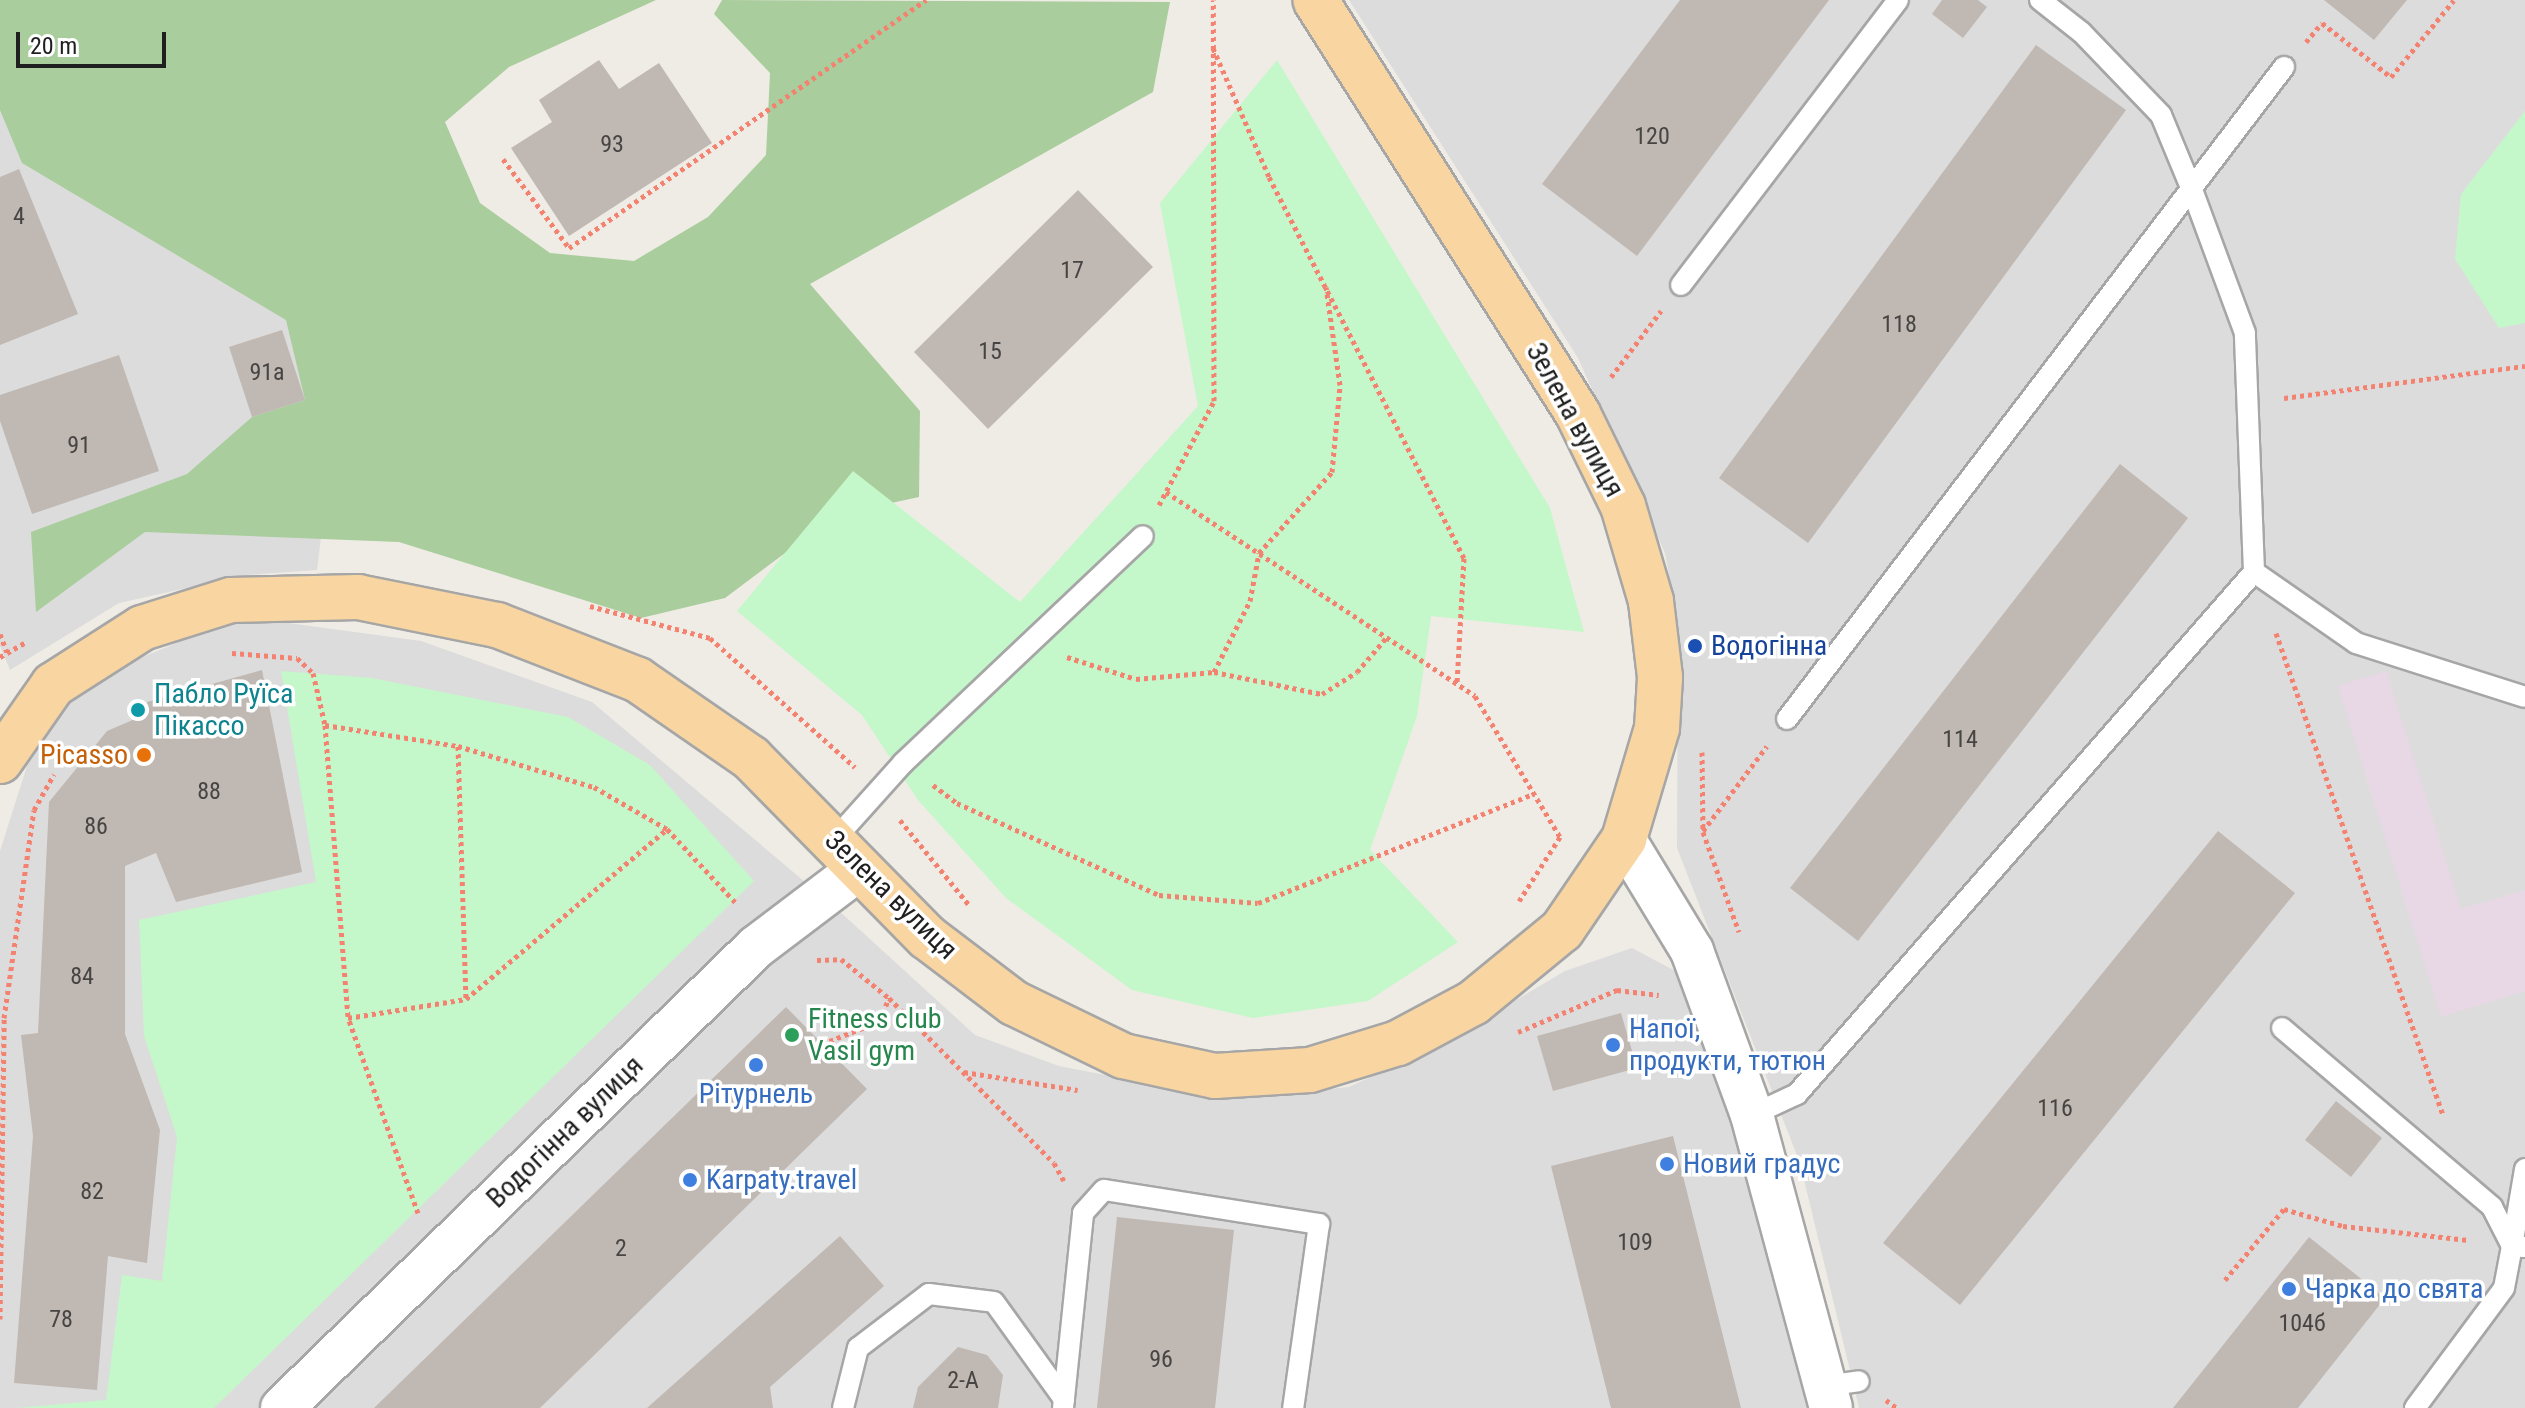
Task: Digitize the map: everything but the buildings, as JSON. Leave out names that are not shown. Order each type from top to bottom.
[{"type":"main road","name":"Зелена вулиця","points":[[3,745],[53,685],[142,628],[231,600],[358,597],[497,625],[638,680],[751,758],[927,937],[1014,1003],[1123,1056],[1215,1076],[1310,1070],[1398,1043],[1473,1003],[1562,930],[1624,839],[1645,783],[1660,677],[1651,601],[1623,506],[1578,414],[1315,0]]},
{"type":"street","points":[[1624,839],[1692,951],[1752,1115],[1838,1392]]},
{"type":"street","name":"Водогінна вулиця","points":[[282,1408],[756,947],[846,854]]},
{"type":"lane","points":[[1681,285],[1898,0]]},
{"type":"lane","points":[[1752,1115],[1797,1094],[2254,572],[2245,333],[2192,190],[2161,115],[2081,32],[2040,0]]},
{"type":"lane","points":[[1787,719],[2284,67]]},
{"type":"lane","points":[[846,854],[903,763],[1143,536]]},
{"type":"lane","points":[[2254,572],[2356,643],[2525,697]]},
{"type":"lane","points":[[2282,1028],[2467,1183],[2492,1207],[2519,1246]]},
{"type":"lane","points":[[2415,1408],[2504,1288],[2519,1246],[2525,1169]]},
{"type":"lane","points":[[1063,1404],[1083,1213],[1104,1190],[1319,1224],[1293,1408]]},
{"type":"lane","points":[[843,1408],[858,1348],[929,1294],[994,1302],[1063,1404]]},
{"type":"path","points":[[503,159],[569,248],[926,0]]},
{"type":"path","points":[[1143,536],[1214,401],[1213,0]]},
{"type":"path","points":[[2284,67],[2322,23],[2391,77],[2454,0]]},
{"type":"path","points":[[1213,48],[1269,177],[1464,558],[1457,684]]},
{"type":"path","points":[[1214,672],[1250,601],[1259,553],[1332,472],[1340,385],[1325,282]]},
{"type":"path","points":[[1609,379],[1681,285]]},
{"type":"path","points":[[2294,396],[2525,366]]},
{"type":"path","points":[[2254,572],[2467,1183]]},
{"type":"path","points":[[0,634],[8,652]]},
{"type":"path","points":[[1028,645],[1136,679],[1214,672],[1322,694],[1357,672],[1386,638]]},
{"type":"path","points":[[218,654],[297,658],[313,673],[325,725],[348,1018],[423,1229]]},
{"type":"path","points":[[1703,832],[1787,719]]},
{"type":"path","points":[[325,725],[458,746],[594,787],[667,829],[743,911]]},
{"type":"path","points":[[458,746],[466,999]]},
{"type":"path","points":[[0,1319],[4,1018],[34,810],[63,758]]},
{"type":"path","points":[[903,763],[957,803],[1159,895],[1258,903],[1534,794]]},
{"type":"path","points":[[348,1018],[466,999],[667,829]]},
{"type":"path","points":[[800,961],[841,959],[889,998],[1054,1163]]},
{"type":"path","points":[[822,1044],[880,1021],[889,998]]},
{"type":"path","points":[[2225,1280],[2284,1209],[2343,1226],[2519,1246]]},
{"type":"shaded area","points":[[0,0],[345,340],[317,570],[245,575],[119,603],[10,670],[0,646]]},
{"type":"shaded area","points":[[1349,0],[2525,0],[2525,1408],[1859,1408],[1800,1163],[1677,848],[1678,624],[1665,553],[1578,358]]},
{"type":"shaded area","points":[[225,623],[288,623],[421,641],[592,702],[837,909],[975,1035],[1059,1066],[1230,1099],[1349,1087],[1443,1043],[1565,971],[1632,948],[1679,973],[1734,1119],[1807,1408],[0,1408],[0,851],[27,766],[73,697],[128,663]]},
{"type":"shaded area","points":[[2386,671],[2461,909],[2525,890],[2525,991],[2441,1017],[2338,686]]},
{"type":"green space","points":[[0,0],[656,0],[509,67],[445,122],[480,203],[550,253],[634,261],[708,217],[766,155],[770,73],[714,14],[722,0],[1170,2],[1153,92],[810,284],[920,411],[919,497],[836,515],[725,598],[641,618],[399,542],[145,532],[36,612],[31,532],[187,474],[252,417],[305,400],[286,320],[22,163],[0,110]]},
{"type":"green space","points":[[1277,60],[1550,508],[1584,632],[1431,616],[1417,716],[1370,850],[1458,942],[1368,1001],[1253,1018],[1132,990],[1006,898],[918,800],[862,715],[737,611],[853,471],[1020,602],[1198,406],[1160,203]]},
{"type":"green space","points":[[2525,111],[2525,323],[2499,328],[2455,259],[2461,194]]},
{"type":"green space","points":[[281,671],[372,678],[568,717],[650,765],[754,881],[214,1408],[17,1408],[106,1400],[122,1275],[162,1281],[177,1137],[144,1036],[139,920],[316,882]]},
{"type":"place","name":"Водогінна","points":[[1695,646]]},
{"type":"place","name":"Пабло Руїса Пікассо","points":[[138,710]]},
{"type":"place","name":"Picasso","points":[[144,755]]},
{"type":"place","name":"Fitness club Vasil gym","points":[[792,1035]]},
{"type":"place","name":"Напої, продукти, тютюн","points":[[1613,1045]]},
{"type":"place","name":"Рітурнель","points":[[756,1065]]},
{"type":"place","name":"Новий градус","points":[[1667,1164]]},
{"type":"place","name":"Karpaty.travel","points":[[690,1180]]},
{"type":"place","name":"Чарка до свята","points":[[2289,1289]]}]
